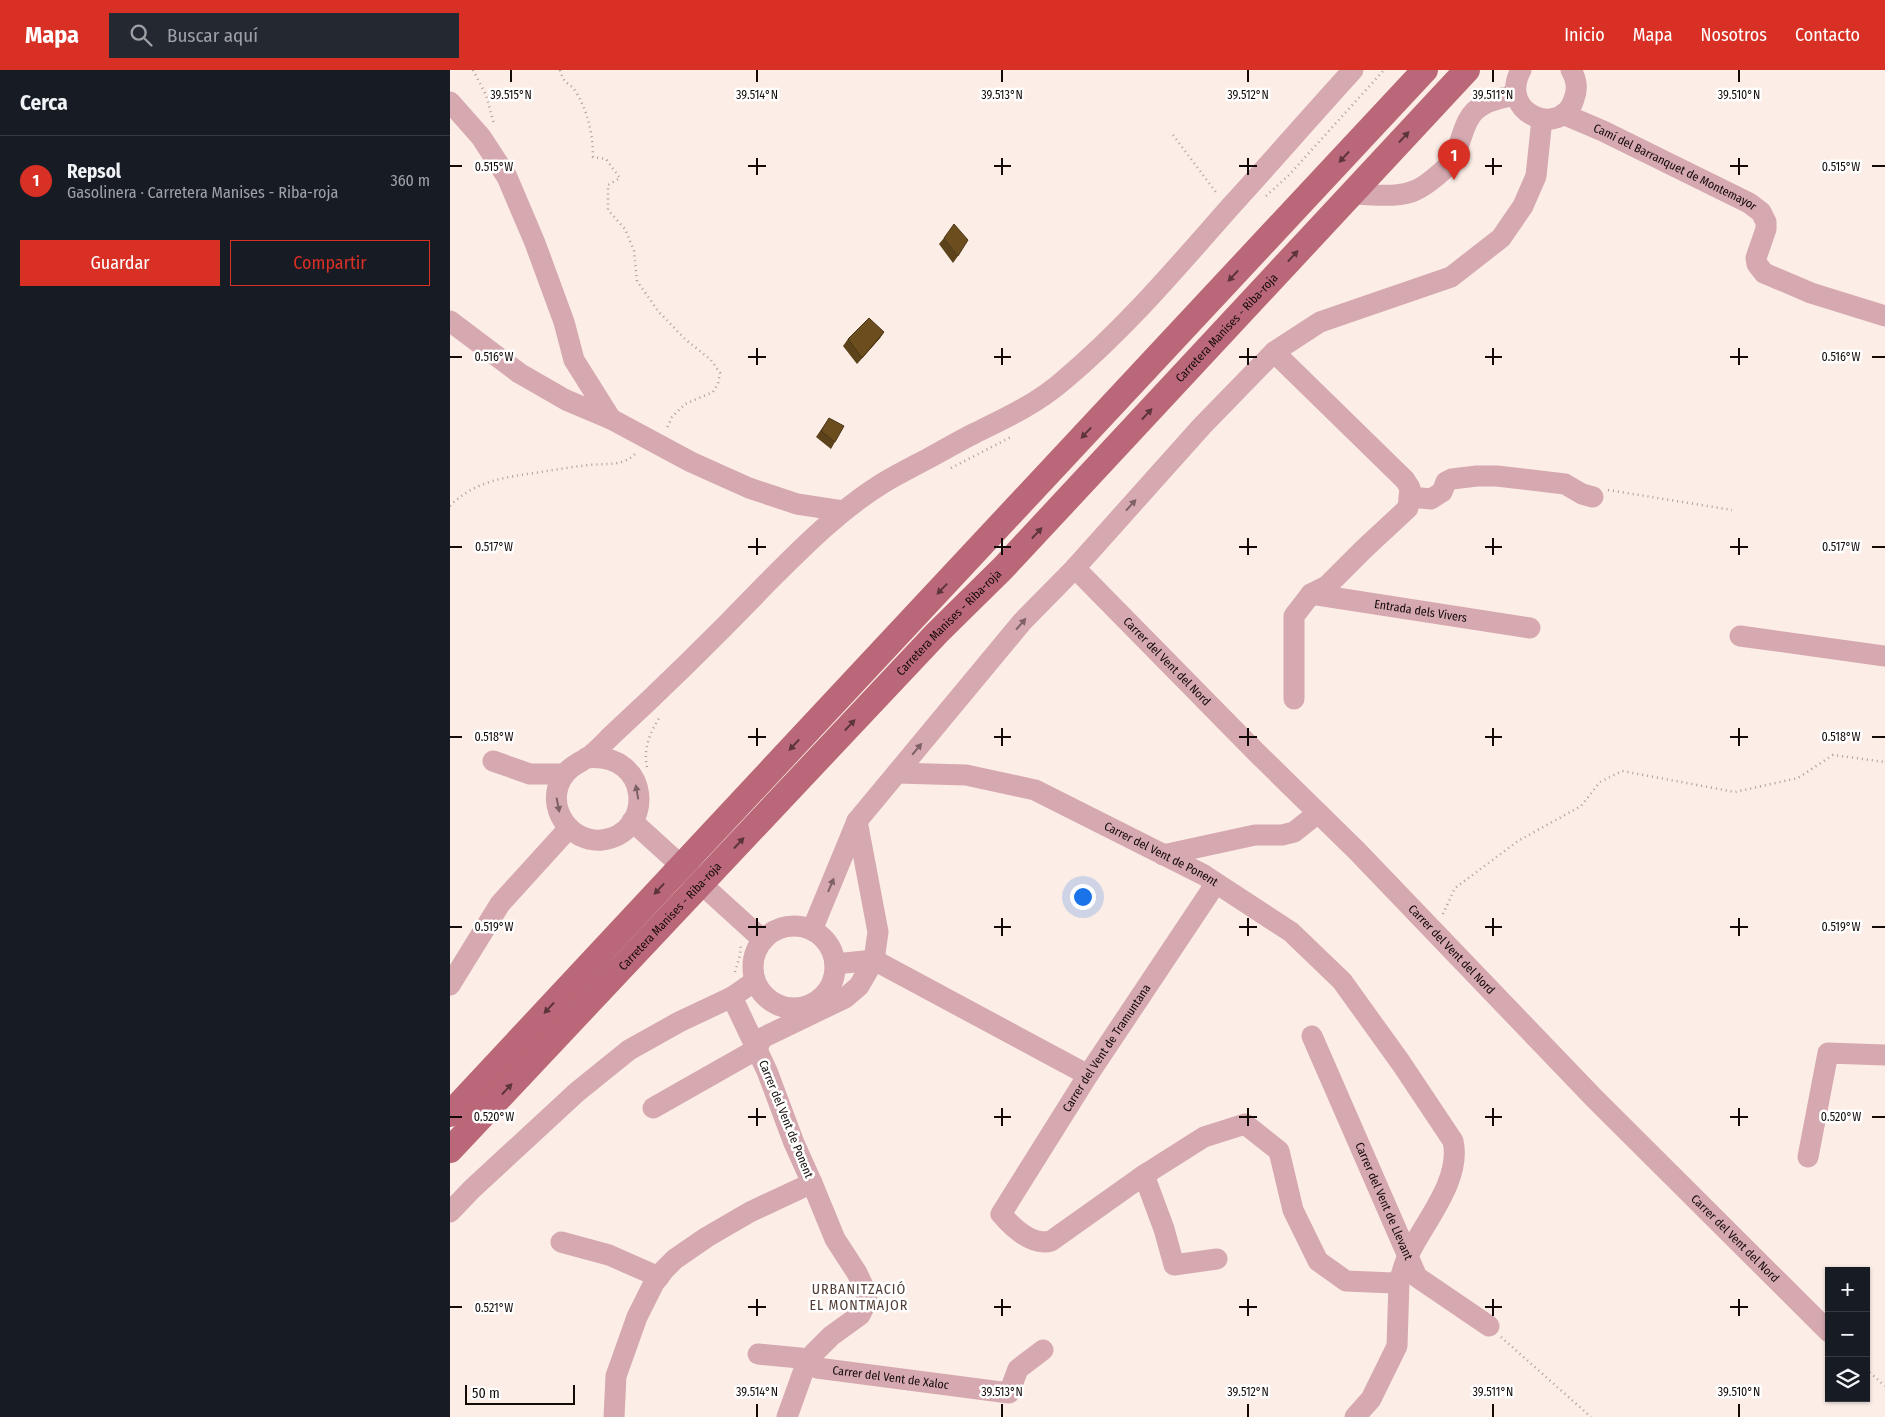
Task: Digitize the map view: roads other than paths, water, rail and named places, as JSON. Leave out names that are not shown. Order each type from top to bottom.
[{"type":"main road","name":"Carretera Manises - Riba-roja","points":[[450,1114],[1425,70]]},
{"type":"main road","name":"Carretera Manises - Riba-roja","points":[[450,1150],[908,663],[1016,555],[1467,70]]},
{"type":"street","points":[[586,758],[612,759],[628,770],[637,786],[639,804],[632,821],[614,837],[602,840],[590,839],[579,836],[569,828],[557,808],[557,790],[564,774],[574,764],[586,758],[698,654],[810,539],[843,511],[883,483],[1037,401],[1063,381],[1104,344],[1168,278],[1353,70]]},
{"type":"street","points":[[1522,70],[1516,79],[1516,95],[1523,109],[1532,116],[1542,119],[1557,118],[1564,114],[1573,104],[1577,91],[1575,72]]},
{"type":"street","points":[[1351,194],[1396,195],[1416,191],[1451,162],[1459,146],[1468,118],[1482,105],[1496,99],[1516,95]]},
{"type":"street","points":[[450,102],[481,138],[507,177],[535,243],[564,322],[574,360],[611,419]]},
{"type":"street","name":"Camí del Barranquet de Montemayor","points":[[1564,114],[1749,202],[1761,212],[1766,222],[1766,229],[1756,258],[1757,264],[1764,273],[1811,293],[1885,316]]},
{"type":"street","points":[[812,930],[857,821],[1022,622],[1075,568],[1202,426],[1274,352],[1320,322],[1451,277],[1501,238],[1523,206],[1536,176],[1542,119]]},
{"type":"street","points":[[450,320],[519,373],[566,400],[611,419],[749,488],[797,504],[843,511]]},
{"type":"street","points":[[1274,352],[1405,480],[1410,488],[1408,508],[1327,586],[1311,594],[1294,616],[1294,699]]},
{"type":"street","points":[[1410,497],[1431,499],[1442,492],[1446,482],[1452,479],[1477,476],[1497,476],[1565,484],[1582,494],[1600,493]]},
{"type":"street","name":"Carrer del Vent del Nord","points":[[1075,568],[1318,813],[1594,1098],[1825,1328]]},
{"type":"street","name":"Entrada dels Vivers","points":[[1311,594],[1530,628]]},
{"type":"street","points":[[1740,636],[1885,656]]},
{"type":"street","points":[[493,761],[530,774],[564,774]]},
{"type":"street","name":"Carrer del Vent de Ponent","points":[[897,773],[966,775],[1036,790],[1216,883],[1292,932],[1342,981],[1453,1140],[1456,1152],[1450,1180],[1408,1256]]},
{"type":"street","points":[[1163,854],[1255,834],[1282,835],[1294,832],[1318,813]]},
{"type":"street","points":[[632,821],[763,940]]},
{"type":"street","name":"Carrer del Vent de Ponent","points":[[614,1417],[616,1376],[637,1317],[659,1277],[675,1259],[707,1238],[750,1212],[812,1182],[794,1143],[757,1049],[762,1038],[846,998],[859,986],[874,960],[878,932],[857,821]]},
{"type":"street","points":[[450,985],[500,904],[569,828]]},
{"type":"street","name":"Carrer del Vent de Tramuntana","points":[[1144,1175],[1051,1242],[1046,1243],[1032,1240],[1011,1226],[1001,1214],[1088,1076],[1216,883]]},
{"type":"street","points":[[799,926],[812,930],[822,936],[830,945],[835,964],[834,979],[828,992],[816,1002],[803,1008],[788,1008],[774,1003],[762,994],[755,981],[753,966],[756,953],[763,940],[773,932],[785,927],[799,926]]},
{"type":"street","points":[[835,964],[874,960],[1088,1076]]},
{"type":"street","points":[[450,1212],[472,1189],[577,1092],[629,1050],[678,1022],[732,997],[755,981]]},
{"type":"street","points":[[654,1108],[757,1049],[732,997]]},
{"type":"street","name":"Carrer del Vent de Llevant","points":[[1312,1036],[1408,1256],[1398,1282],[1396,1346],[1370,1399],[1355,1417]]},
{"type":"street","points":[[1808,1157],[1828,1053],[1885,1055]]},
{"type":"street","points":[[1217,1259],[1174,1265],[1164,1229],[1144,1175],[1204,1136],[1245,1124],[1280,1151],[1294,1210],[1318,1261],[1346,1281],[1398,1282]]},
{"type":"street","points":[[787,1417],[808,1361],[831,1336],[860,1316],[867,1301],[866,1292],[857,1273],[835,1239],[812,1182]]},
{"type":"street","points":[[561,1242],[608,1255],[659,1277]]},
{"type":"street","points":[[1408,1256],[1417,1277],[1489,1326]]},
{"type":"street","name":"Carrer del Vent de Xaloc","points":[[808,1361],[818,1368],[1009,1393],[1018,1369],[1043,1350]]},
{"type":"street","points":[[758,1354],[808,1361]]},
{"type":"place","name":"Repsol","points":[[1454,180]]},
{"type":"district","name":"URBANITZACIÓ EL MONTMAJOR","points":[[859,1298]]}]
